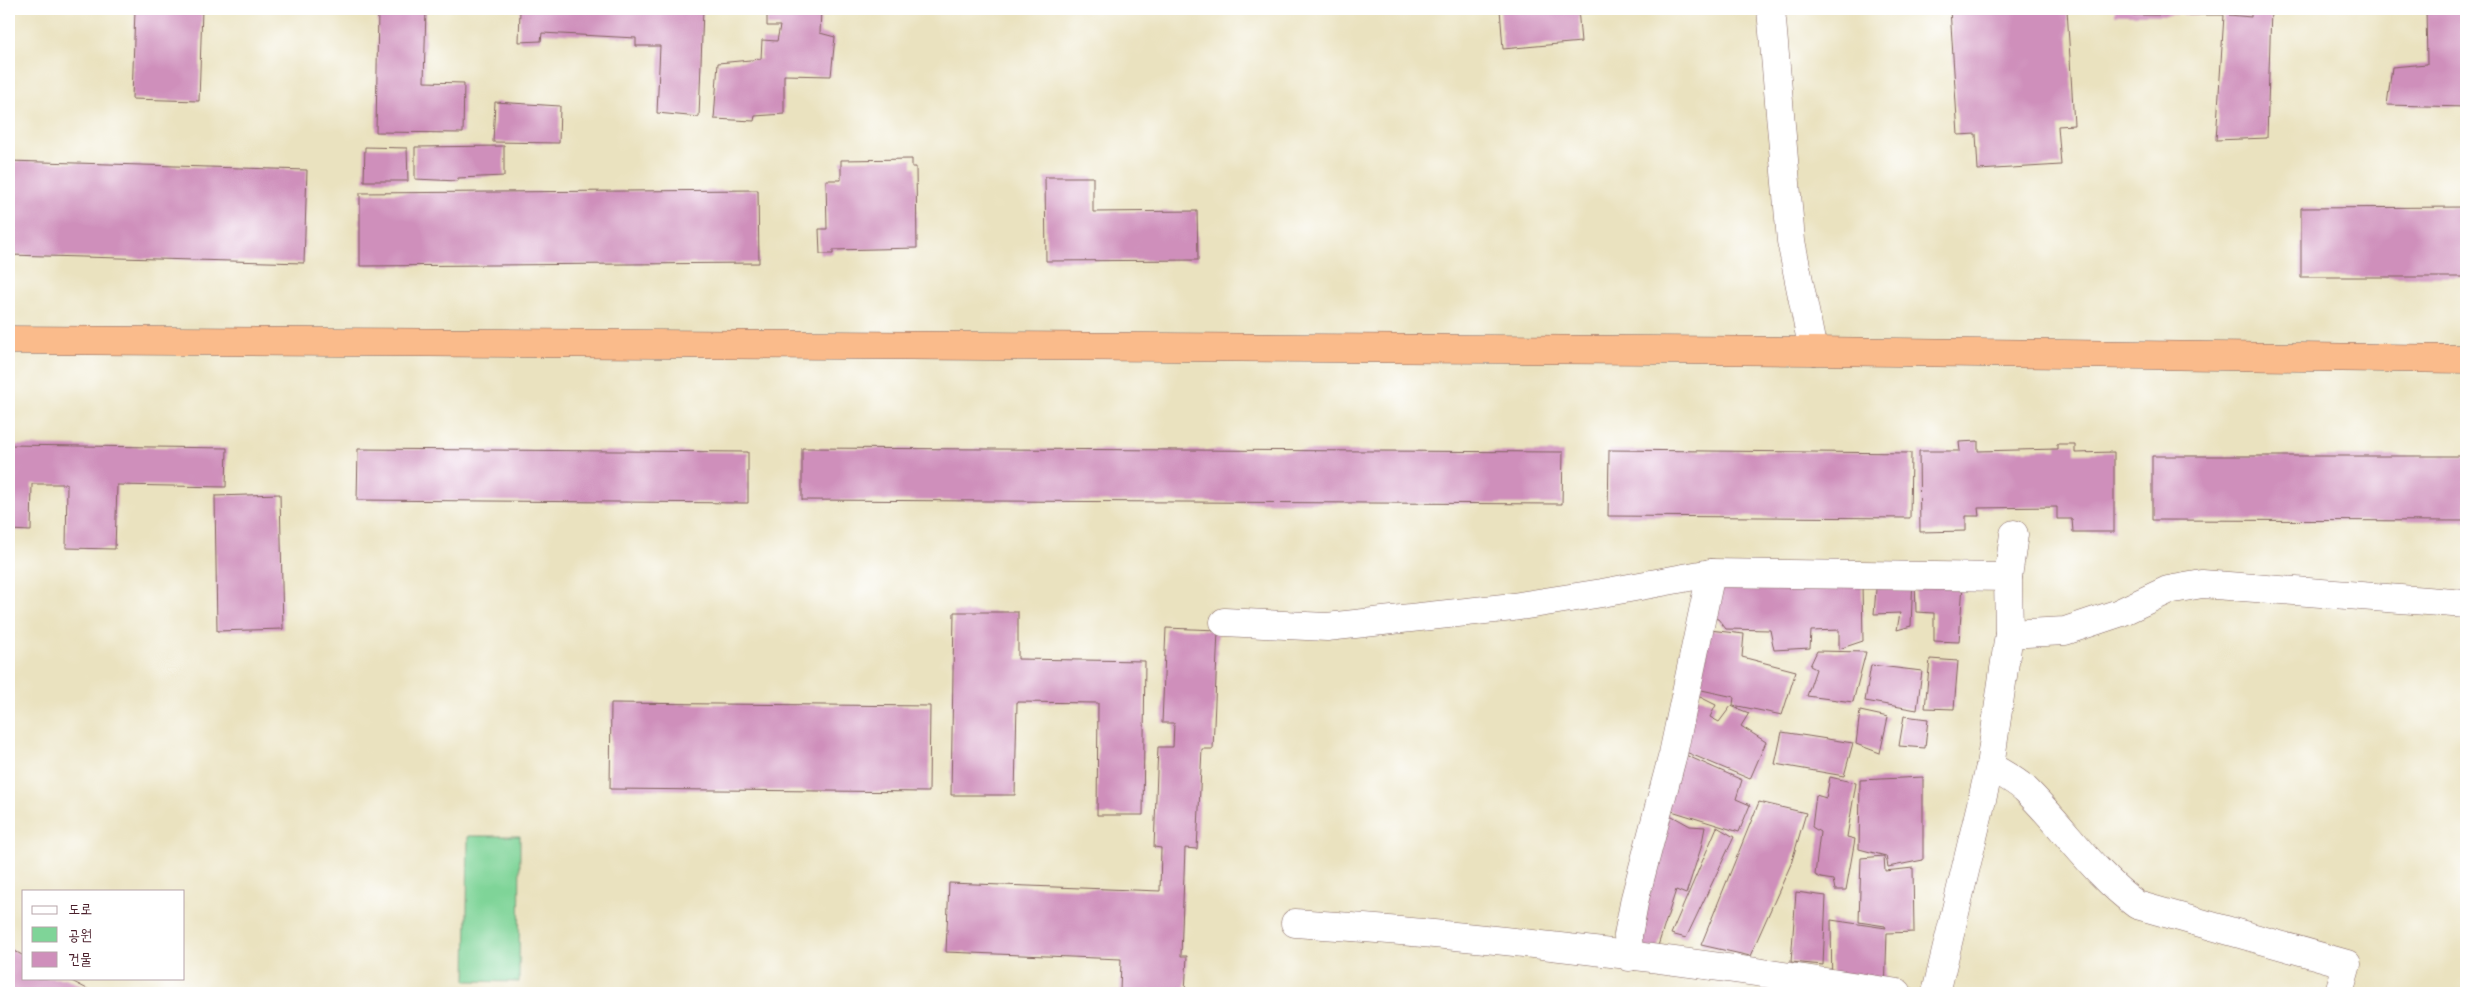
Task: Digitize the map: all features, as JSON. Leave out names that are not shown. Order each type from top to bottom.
[{"type":"highway","points":[[9,340],[1813,351],[2466,360]]},
{"type":"street","points":[[1771,9],[1790,241],[1813,351]]},
{"type":"street","points":[[1936,993],[1990,766],[2009,634],[2008,577],[2014,534]]},
{"type":"street","points":[[1224,622],[1327,627],[1602,594],[1711,573],[2008,577]]},
{"type":"street","points":[[1630,957],[1628,935],[1635,898],[1673,754],[1711,573]]},
{"type":"street","points":[[2009,634],[2065,631],[2119,613],[2168,590],[2202,584],[2466,604]]},
{"type":"street","points":[[1990,766],[2023,788],[2108,883],[2137,905],[2347,964],[2339,993]]},
{"type":"street","points":[[1295,923],[1388,929],[1705,964],[1898,993]]},
{"type":"green space","points":[[468,836],[520,836],[519,982],[466,981]]},
{"type":"building","points":[[135,9],[202,9],[199,101],[132,99]]},
{"type":"building","points":[[378,9],[426,9],[424,82],[464,83],[463,133],[376,132]]},
{"type":"building","points":[[520,9],[703,9],[699,117],[657,113],[660,46],[636,46],[636,38],[542,33],[541,41],[519,42]]},
{"type":"building","points":[[767,9],[821,9],[820,33],[835,37],[831,76],[784,75],[784,114],[755,116],[754,121],[714,119],[718,63],[761,59],[762,40],[777,41],[780,26],[767,26]]},
{"type":"building","points":[[1500,9],[1578,9],[1581,42],[1503,49]]},
{"type":"building","points":[[1950,9],[2067,9],[2074,125],[2058,126],[2061,165],[1978,170],[1976,134],[1958,135]]},
{"type":"building","points":[[2115,9],[2229,9],[2229,15],[2251,17],[2251,9],[2271,9],[2267,138],[2216,140],[2224,15],[2115,15]]},
{"type":"building","points":[[2426,9],[2466,9],[2466,107],[2387,105],[2392,67],[2427,64]]},
{"type":"building","points":[[495,102],[560,106],[559,143],[493,142]]},
{"type":"building","points":[[504,146],[504,176],[458,178],[458,181],[415,179],[415,147]]},
{"type":"building","points":[[365,147],[407,148],[408,181],[364,181]]},
{"type":"building","points":[[912,159],[912,167],[916,167],[917,248],[833,250],[833,254],[820,254],[819,229],[827,229],[826,180],[841,180],[841,160]]},
{"type":"building","points":[[9,161],[307,170],[304,263],[9,255]]},
{"type":"building","points":[[1045,177],[1093,177],[1093,212],[1197,211],[1198,260],[1046,261]]},
{"type":"building","points":[[758,190],[759,263],[360,266],[360,193]]},
{"type":"building","points":[[2466,207],[2466,277],[2301,277],[2301,208]]},
{"type":"building","points":[[1978,441],[1978,451],[2057,449],[2057,444],[2075,444],[2075,453],[2114,452],[2114,532],[2073,532],[2072,519],[2057,519],[2057,507],[1978,508],[1979,516],[1966,516],[1966,531],[1920,532],[1919,451],[1960,451],[1959,442]]},
{"type":"building","points":[[9,445],[227,448],[226,487],[117,485],[115,549],[66,548],[67,484],[32,484],[31,531],[9,530]]},
{"type":"building","points":[[802,448],[1563,452],[1562,504],[802,500]]},
{"type":"building","points":[[358,449],[748,452],[748,503],[357,500]]},
{"type":"building","points":[[1609,450],[1911,453],[1910,518],[1608,516]]},
{"type":"building","points":[[2152,456],[2466,456],[2466,521],[2152,520]]},
{"type":"building","points":[[280,494],[283,629],[217,631],[215,496]]},
{"type":"building","points":[[1913,576],[1911,626],[1897,630],[1900,613],[1874,614],[1877,577]]},
{"type":"building","points":[[1915,580],[1963,584],[1959,642],[1934,641],[1934,613],[1916,612]]},
{"type":"building","points":[[1715,584],[1862,584],[1863,641],[1839,649],[1839,630],[1811,631],[1810,648],[1774,650],[1770,630],[1726,629],[1718,619],[1712,618]]},
{"type":"building","points":[[954,612],[1018,612],[1018,659],[1145,661],[1143,815],[1097,815],[1098,703],[1017,702],[1015,795],[951,795]]},
{"type":"building","points":[[1166,628],[1218,630],[1213,749],[1202,749],[1197,849],[1185,848],[1181,956],[1187,956],[1185,992],[1148,990],[1148,993],[1120,993],[1121,959],[946,952],[949,883],[1160,891],[1161,848],[1154,847],[1158,747],[1173,747],[1174,723],[1162,723]]},
{"type":"building","points":[[1701,629],[1744,634],[1742,657],[1796,671],[1782,715],[1733,705],[1734,697],[1697,689]]},
{"type":"building","points":[[1817,651],[1866,652],[1853,702],[1807,696],[1816,669],[1810,666]]},
{"type":"building","points":[[1930,659],[1958,661],[1954,709],[1925,708]]},
{"type":"building","points":[[1871,665],[1922,671],[1917,710],[1865,701]]},
{"type":"building","points":[[1694,694],[1716,705],[1710,717],[1719,722],[1731,706],[1749,713],[1741,726],[1766,742],[1750,779],[1681,750]]},
{"type":"building","points":[[611,703],[930,706],[929,792],[610,789]]},
{"type":"building","points":[[1860,711],[1888,717],[1880,753],[1856,744]]},
{"type":"building","points":[[1904,716],[1928,719],[1925,748],[1899,746]]},
{"type":"building","points":[[1782,732],[1853,743],[1844,776],[1775,764]]},
{"type":"building","points":[[1681,753],[1742,780],[1736,799],[1750,805],[1739,832],[1662,808]]},
{"type":"building","points":[[1830,777],[1856,783],[1847,837],[1855,839],[1846,890],[1835,890],[1833,880],[1815,875],[1820,832],[1812,827],[1816,795],[1826,798]]},
{"type":"building","points":[[1923,777],[1923,860],[1888,867],[1886,856],[1859,849],[1860,780]]},
{"type":"building","points":[[1759,802],[1806,813],[1791,864],[1750,956],[1701,945]]},
{"type":"building","points":[[1663,811],[1690,826],[1705,827],[1701,848],[1686,894],[1676,890],[1656,952],[1630,948]]},
{"type":"building","points":[[1717,827],[1734,837],[1686,938],[1671,934]]},
{"type":"building","points":[[1884,856],[1885,871],[1913,868],[1914,932],[1887,933],[1885,993],[1832,993],[1831,920],[1886,928],[1885,926],[1859,922],[1861,858]]},
{"type":"building","points":[[1796,892],[1826,896],[1823,965],[1791,962]]},
{"type":"building","points":[[9,948],[22,955],[22,980],[70,980],[95,993],[9,993]]}]
